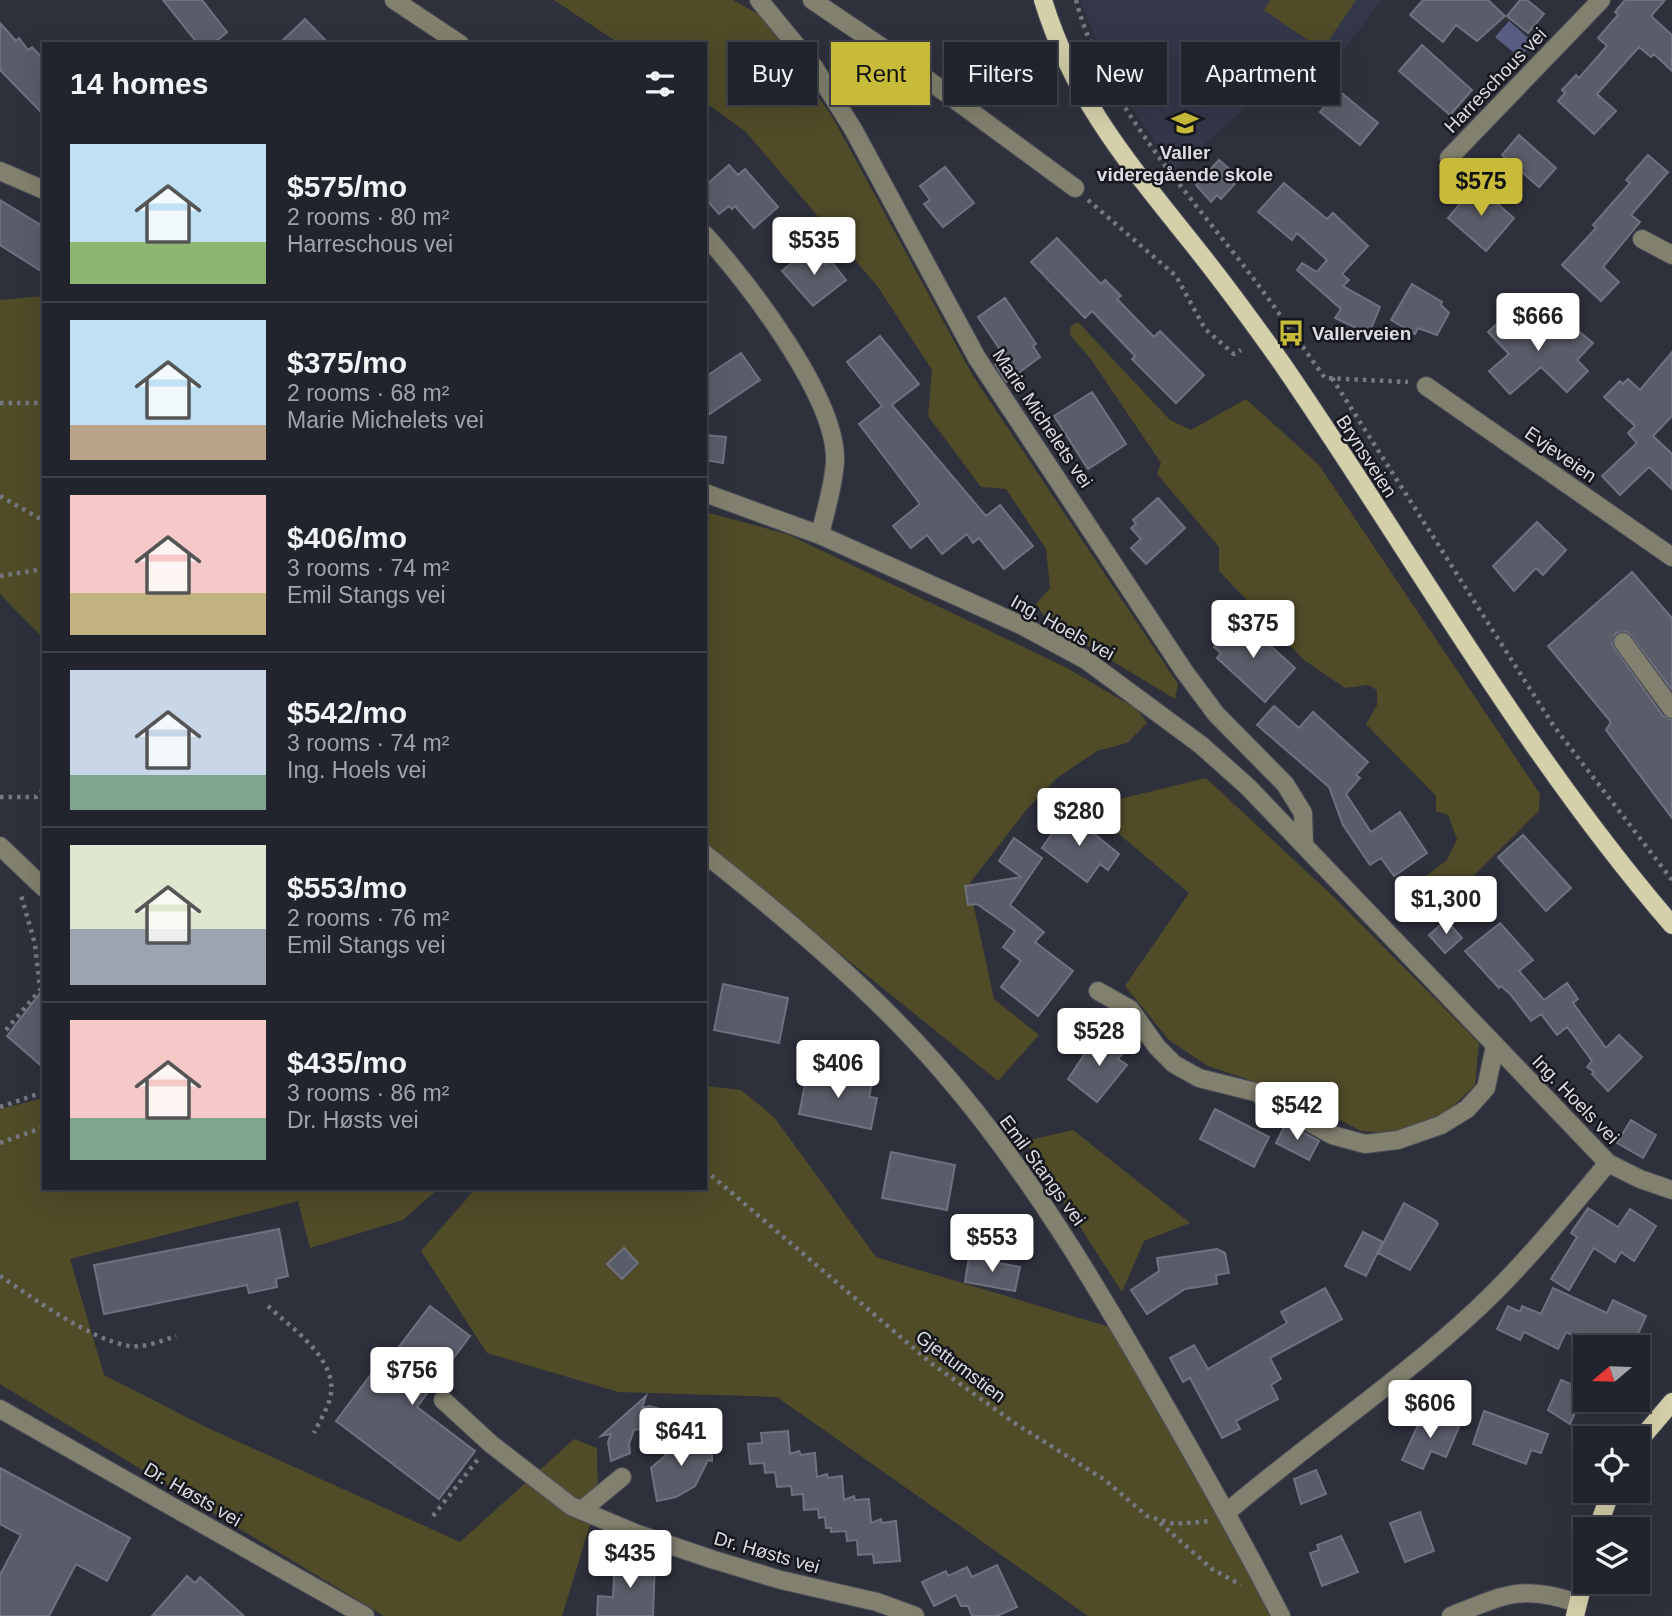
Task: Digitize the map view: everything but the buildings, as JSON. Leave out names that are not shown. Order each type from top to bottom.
[{"type":"main road","name":"Brynsveien","points":[[1043,0],[1076,83],[1119,152],[1191,242],[1283,366],[1546,765],[1610,851],[1672,925]]},
{"type":"main road","points":[[1650,1428],[1672,1402]]},
{"type":"street","points":[[394,0],[457,42]]},
{"type":"street","name":"Marie Michelets vei","points":[[759,0],[814,68],[853,129],[978,358],[1184,671],[1216,714],[1284,784],[1303,813],[1304,844]]},
{"type":"street","points":[[812,0],[901,60],[1075,188]]},
{"type":"street","name":"Harreschous vei","points":[[1449,158],[1601,0]]},
{"type":"street","points":[[0,171],[42,189]]},
{"type":"street","points":[[707,237],[768,313],[831,426],[835,461],[820,535],[707,494]]},
{"type":"street","points":[[1642,239],[1672,255]]},
{"type":"street","name":"Evjeveien","points":[[1426,386],[1672,557]]},
{"type":"street","name":"Ing. Hoels vei","points":[[820,535],[1021,625],[1086,660],[1201,745],[1248,787],[1304,844],[1608,1163],[1640,1179],[1672,1190]]},
{"type":"street","points":[[1623,642],[1672,709]]},
{"type":"street","points":[[0,846],[42,886]]},
{"type":"street","name":"Emil Stangs vei","points":[[707,856],[784,918],[855,982],[943,1072],[1072,1245],[1226,1513],[1281,1616]]},
{"type":"street","points":[[1098,991],[1130,1009],[1157,1047],[1174,1064],[1199,1078],[1255,1092],[1332,1135],[1365,1144],[1398,1140],[1441,1125],[1467,1109],[1486,1088],[1495,1046]]},
{"type":"street","points":[[1226,1513],[1415,1363],[1476,1310],[1530,1258],[1608,1163]]},
{"type":"street","name":"Dr. Høsts vei","points":[[443,1400],[491,1444],[576,1508],[635,1533],[711,1559],[782,1580],[877,1602],[915,1616]]},
{"type":"street","name":"Dr. Høsts vei","points":[[0,1409],[365,1616]]},
{"type":"street","points":[[576,1508],[622,1477]]},
{"type":"street","points":[[1451,1616],[1503,1595],[1525,1592],[1548,1593],[1576,1609]]},
{"type":"path","points":[[1076,0],[1109,80],[1176,180],[1254,279],[1325,378],[1401,381],[1426,386]]},
{"type":"path","points":[[1075,188],[1176,276],[1205,329],[1234,354],[1241,350]]},
{"type":"path","points":[[1332,378],[1553,725],[1672,880]]},
{"type":"path","points":[[0,403],[42,403]]},
{"type":"path","points":[[0,496],[42,520]]},
{"type":"path","points":[[0,576],[42,569]]},
{"type":"path","points":[[0,797],[36,797],[42,791]]},
{"type":"path","points":[[6,1030],[40,990],[35,944],[19,888],[30,874]]},
{"type":"path","points":[[0,1107],[42,1093]]},
{"type":"path","points":[[0,1143],[42,1128]]},
{"type":"path","name":"Gjettumstien","points":[[707,1172],[931,1363],[1013,1422],[1071,1456],[1147,1516],[1160,1522],[1212,1569],[1248,1589],[1262,1579]]},
{"type":"path","points":[[0,1276],[106,1339],[131,1346],[150,1345],[176,1336]]},
{"type":"path","points":[[268,1306],[314,1350],[332,1378],[330,1398],[314,1433]]},
{"type":"path","points":[[433,1516],[491,1444]]},
{"type":"path","points":[[1160,1522],[1208,1522],[1226,1513]]},
{"type":"shaded area","points":[[554,0],[733,0],[762,16],[780,42],[728,42],[728,105],[817,105],[817,95],[833,118],[973,376],[1178,684],[1175,699],[1048,622],[1036,604],[1050,588],[1046,549],[1006,489],[981,487],[928,416],[932,370],[878,287],[746,132],[707,103],[707,42],[617,42]]},
{"type":"shaded area","name":"Valler videregående skole","points":[[1080,0],[1382,0],[1340,55],[1340,42],[1181,42],[1181,105],[1248,105],[1174,171],[1130,105],[1167,105],[1167,42],[1097,42]]},
{"type":"shaded area","points":[[1270,0],[1356,0],[1329,40],[1309,41],[1264,10]]},
{"type":"shaded area","points":[[42,296],[42,637],[0,594],[0,300]]},
{"type":"shaded area","points":[[1078,322],[1170,420],[1191,430],[1246,399],[1319,465],[1540,794],[1539,811],[1432,917],[1425,918],[1415,900],[1418,882],[1447,860],[1457,839],[1448,815],[1436,811],[1436,796],[1366,724],[1377,705],[1377,690],[1368,685],[1345,688],[1304,660],[1219,571],[1219,547],[1157,474],[1161,463],[1090,358],[1070,335],[1071,326]]},
{"type":"shaded area","points":[[707,513],[787,534],[1065,667],[1137,709],[1147,723],[1127,743],[1097,751],[1057,778],[1027,809],[969,884],[994,999],[1039,1035],[998,1081],[707,847]]},
{"type":"shaded area","points":[[1206,778],[1337,900],[1479,1043],[1475,1085],[1439,1120],[1393,1133],[1361,1131],[1288,1093],[1208,1066],[1169,1040],[1125,986],[1189,893],[1087,807]]},
{"type":"shaded area","points":[[707,1086],[741,1090],[774,1117],[876,1257],[1123,1331],[1262,1579],[1271,1616],[1088,1616],[777,1397],[618,1392],[487,1353],[421,1251],[474,1190],[707,1190]]},
{"type":"shaded area","points":[[42,1098],[42,1190],[437,1190],[403,1220],[310,1248],[298,1201],[70,1259],[104,1375],[208,1428],[460,1542],[574,1439],[597,1448],[598,1499],[562,1616],[384,1616],[0,1384],[0,1109]]},
{"type":"shaded area","points":[[1073,1130],[1190,1223],[1144,1241],[1122,1292],[1025,1141]]},
{"type":"water","points":[[1509,21],[1533,42],[1520,58],[1495,37]]},
{"type":"place","name":"Valler videregående skole","points":[[1185,123]]},
{"type":"place","name":"Vallerveien","points":[[1291,333]]}]
